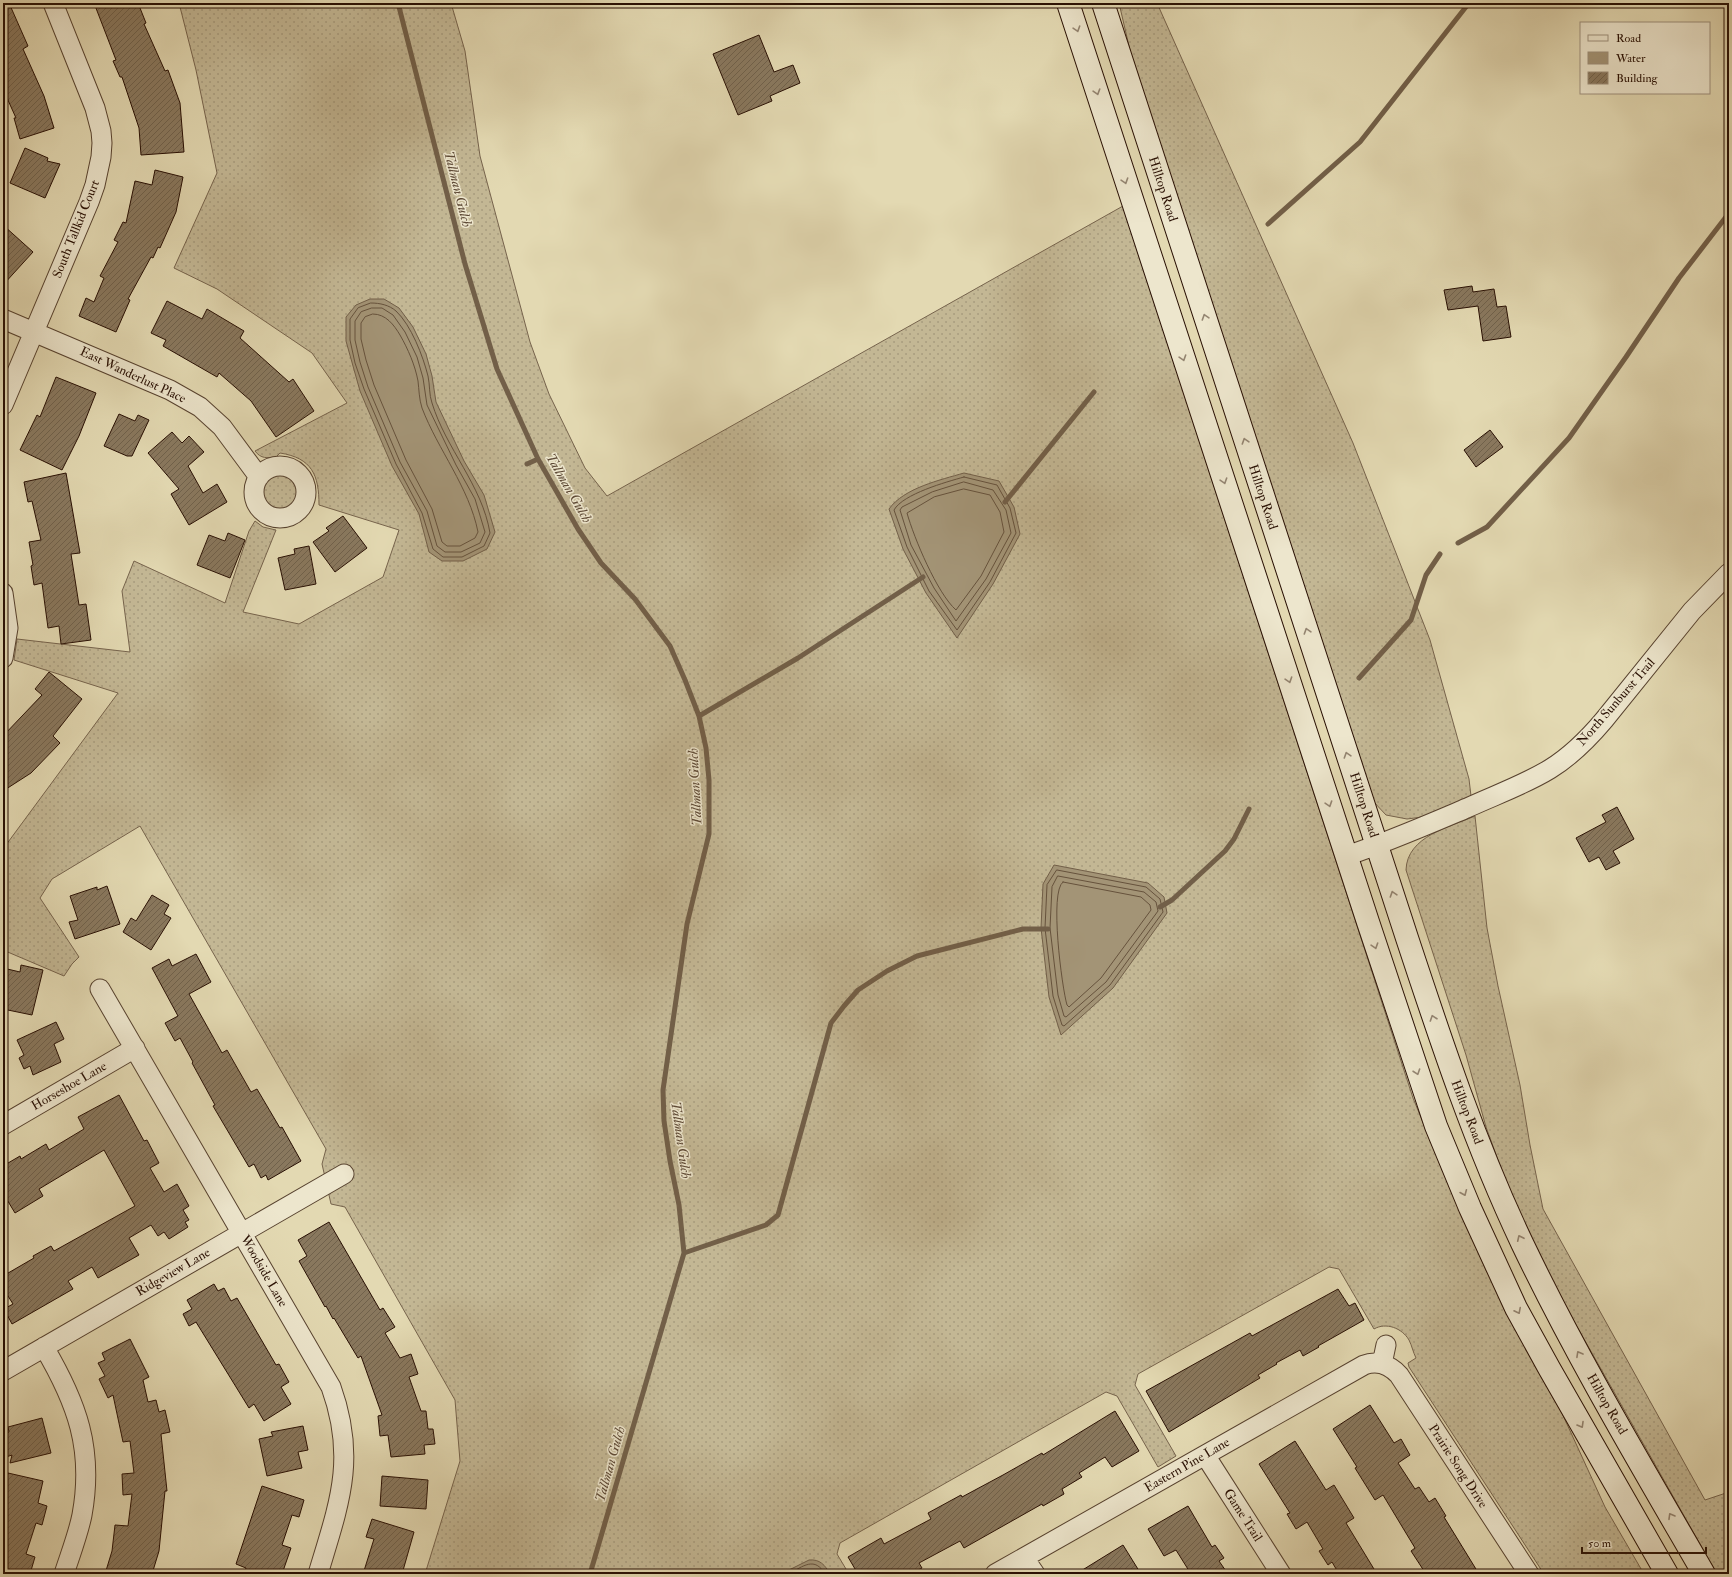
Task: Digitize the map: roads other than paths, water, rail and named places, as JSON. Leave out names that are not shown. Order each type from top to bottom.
[{"type":"main road","points":[[1068,3],[1416,1070],[1436,1126],[1470,1208],[1526,1326],[1667,1574]]},
{"type":"main road","name":"Hilltop Road","points":[[1103,3],[1458,1090],[1517,1233],[1579,1353],[1704,1574]]},
{"type":"main road","points":[[1616,1485],[1616,1512],[1651,1574]]},
{"type":"street","name":"South Tallkid Court","points":[[3,405],[93,191],[100,165],[102,143],[95,108],[53,3]]},
{"type":"street","name":"East Wanderlust Place","points":[[3,319],[170,390],[200,407],[222,427],[259,477]]},
{"type":"street","name":"North Sunburst Trail","points":[[1346,856],[1409,834],[1528,781],[1550,769],[1567,757],[1590,736],[1692,611],[1729,572]]},
{"type":"street","points":[[3,593],[8,628],[3,658]]},
{"type":"street","name":"Woodside Lane","points":[[100,989],[331,1386],[341,1419],[344,1449],[342,1483],[338,1508],[318,1574]]},
{"type":"street","name":"Horseshoe Lane","points":[[3,1125],[135,1048]]},
{"type":"street","name":"Ridgeview Lane","points":[[3,1371],[344,1174]]},
{"type":"street","points":[[1382,1364],[1386,1345]]},
{"type":"street","points":[[44,1347],[60,1374],[71,1399],[80,1425],[85,1459],[85,1492],[81,1516],[64,1574]]},
{"type":"street","name":"Eastern Pine Lane","points":[[995,1574],[1364,1365],[1372,1363],[1382,1364]]},
{"type":"street","name":"Prairie Song Drive","points":[[1382,1364],[1393,1369],[1399,1375],[1529,1574]]},
{"type":"street","name":"Game Trail","points":[[1205,1455],[1281,1574]]},
{"type":"street","points":[[1024,1558],[1035,1574]]},
{"type":"water","points":[[370,299],[384,299],[399,308],[413,327],[426,354],[432,376],[436,402],[464,461],[484,495],[495,532],[487,549],[463,561],[442,561],[429,552],[419,514],[392,466],[360,391],[346,341],[346,317],[356,305]]},
{"type":"water","points":[[964,473],[999,481],[1014,507],[1020,534],[993,584],[957,638],[926,593],[903,549],[889,509],[913,490]]},
{"type":"water","points":[[1054,865],[1148,883],[1164,897],[1167,913],[1113,988],[1061,1035],[1049,997],[1041,928],[1043,884]]},
{"type":"water","points":[[809,1560],[816,1560],[822,1563],[830,1574],[781,1574]]},
{"type":"waterway","name":"Tallman Gulch","points":[[398,3],[465,264],[497,369],[538,459],[578,529],[601,563],[635,599],[670,646],[699,716],[706,748],[709,780],[709,834],[687,924],[663,1090],[664,1121],[679,1205],[684,1253],[590,1574]]},
{"type":"waterway","points":[[1268,224],[1360,142],[1469,3]]},
{"type":"waterway","points":[[1458,543],[1487,527],[1569,438],[1679,278],[1729,213]]},
{"type":"waterway","points":[[1005,502],[1094,392]]},
{"type":"waterway","points":[[527,464],[538,459]]},
{"type":"waterway","points":[[1359,678],[1411,620],[1426,575],[1440,554]]},
{"type":"waterway","points":[[699,716],[798,658],[923,577]]},
{"type":"waterway","points":[[1160,907],[1172,900],[1225,851],[1234,839],[1249,809]]},
{"type":"waterway","points":[[684,1253],[766,1225],[778,1215],[831,1023],[858,990],[887,971],[917,956],[1023,929],[1048,929]]}]
